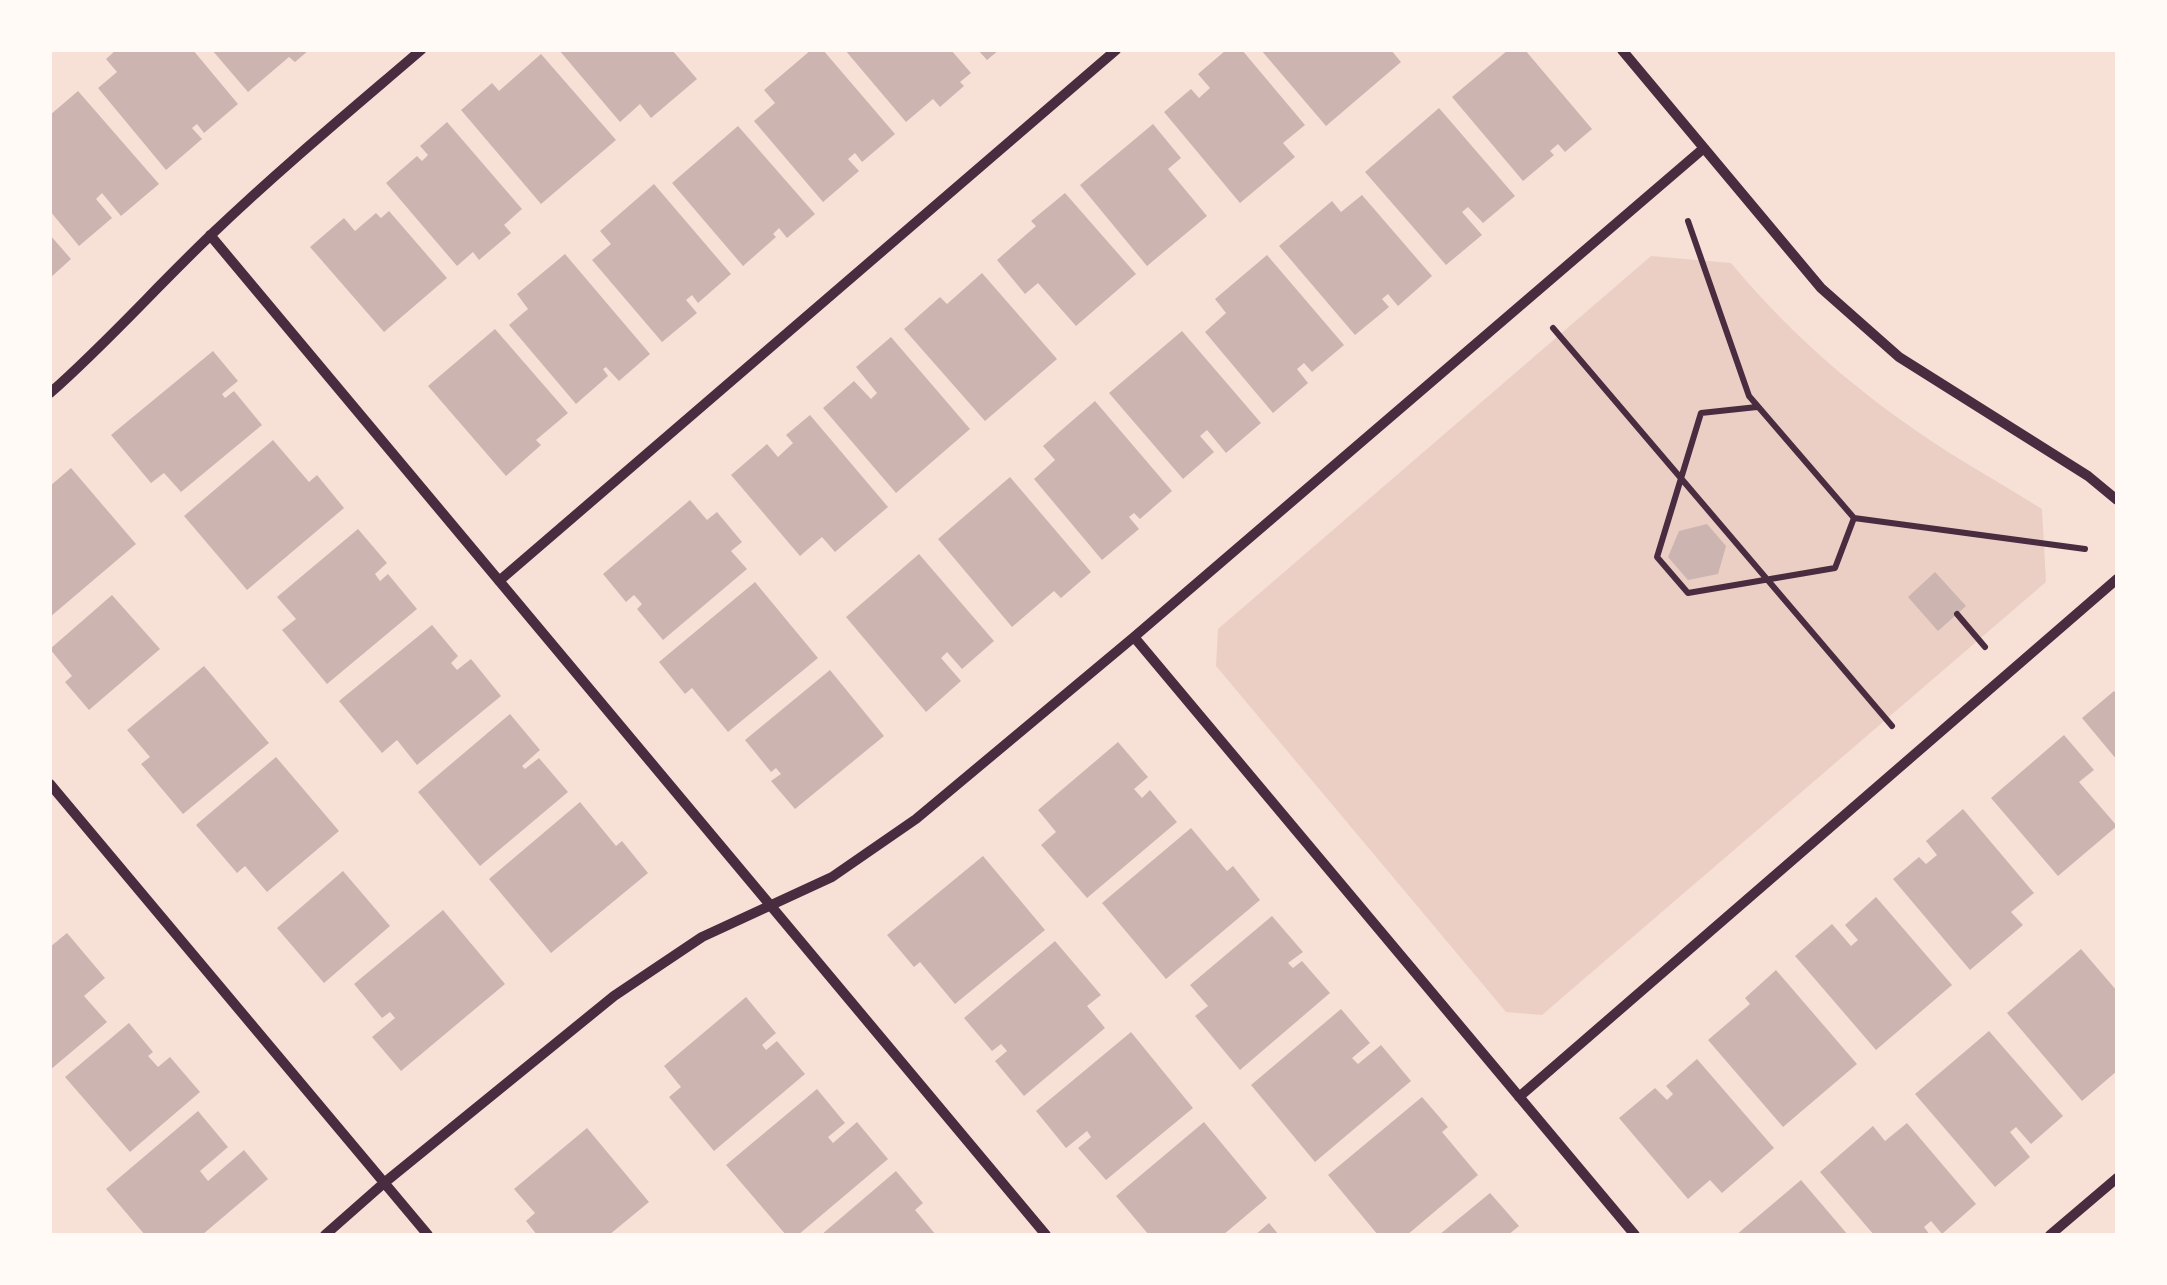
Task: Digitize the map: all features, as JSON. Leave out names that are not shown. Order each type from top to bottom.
[{"type":"street","points":[[50,393],[264,185],[421,50]]},
{"type":"street","points":[[499,582],[1116,50]]},
{"type":"street","points":[[1622,50],[1821,288],[1898,357],[2088,476],[2117,500]]},
{"type":"street","points":[[325,1235],[614,996],[702,937],[832,877],[916,819],[1704,148]]},
{"type":"street","points":[[210,235],[1046,1235]]},
{"type":"street","points":[[1520,1097],[2117,579]]},
{"type":"street","points":[[1134,637],[1635,1235]]},
{"type":"street","points":[[50,784],[428,1235]]},
{"type":"street","points":[[2050,1235],[2117,1178]]},
{"type":"path","points":[[1688,221],[1749,396],[1854,518],[2085,549]]},
{"type":"path","points":[[1554,328],[1892,726]]},
{"type":"path","points":[[1758,407],[1701,413],[1657,557],[1688,593],[1835,568],[1854,518]]},
{"type":"path","points":[[1957,614],[1985,647]]},
{"type":"shaded area","points":[[1651,256],[1731,263],[1796,333],[1866,394],[1933,442],[2042,509],[2046,582],[1542,1015],[1506,1012],[1216,666],[1218,629]]},
{"type":"building","points":[[116,50],[193,50],[238,104],[204,133],[197,124],[192,128],[202,139],[166,170],[98,88],[117,72],[106,59]]},
{"type":"building","points":[[212,50],[309,50],[295,62],[289,57],[248,92]]},
{"type":"building","points":[[559,50],[672,50],[697,79],[651,118],[640,104],[620,122]]},
{"type":"building","points":[[811,50],[823,50],[895,134],[862,162],[855,153],[848,159],[859,171],[823,202],[754,121],[775,103],[764,90]]},
{"type":"building","points":[[845,50],[951,50],[971,73],[960,82],[964,86],[940,107],[933,99],[906,122]]},
{"type":"building","points":[[978,50],[999,50],[987,60]]},
{"type":"building","points":[[1226,50],[1242,50],[1305,125],[1283,143],[1295,157],[1240,203],[1164,112],[1191,89],[1199,98],[1210,88],[1198,74]]},
{"type":"building","points":[[1261,50],[1391,50],[1401,62],[1326,126]]},
{"type":"building","points":[[1508,50],[1525,50],[1592,129],[1565,152],[1558,144],[1550,151],[1554,155],[1523,181],[1452,97]]},
{"type":"building","points":[[541,54],[616,140],[541,204],[461,110],[492,83],[499,91]]},
{"type":"building","points":[[78,91],[159,184],[121,216],[102,193],[96,199],[112,218],[79,246],[50,211],[50,115]]},
{"type":"building","points":[[1439,108],[1515,196],[1483,223],[1468,207],[1462,212],[1482,235],[1446,265],[1365,172]]},
{"type":"building","points":[[447,122],[522,209],[504,225],[511,233],[479,260],[473,252],[457,266],[386,183],[417,156],[422,161],[428,155],[420,146]]},
{"type":"building","points":[[1153,124],[1181,158],[1168,169],[1207,216],[1147,266],[1080,185]]},
{"type":"building","points":[[738,126],[815,214],[787,238],[779,228],[773,234],[776,237],[743,266],[672,183]]},
{"type":"building","points":[[654,184],[731,274],[698,303],[692,295],[686,300],[697,313],[662,342],[592,260],[611,244],[600,231]]},
{"type":"building","points":[[1065,193],[1136,274],[1076,326],[1038,283],[1025,294],[997,260],[1036,226],[1031,221]]},
{"type":"building","points":[[1362,195],[1432,276],[1398,306],[1388,294],[1382,299],[1389,307],[1355,335],[1279,246],[1332,201],[1341,212]]},
{"type":"building","points":[[389,211],[447,278],[384,332],[310,247],[344,218],[355,231],[376,213],[381,218]]},
{"type":"building","points":[[50,235],[71,259],[50,278]]},
{"type":"building","points":[[565,254],[650,354],[619,381],[606,367],[603,369],[608,376],[576,404],[509,325],[528,309],[517,294]]},
{"type":"building","points":[[1267,255],[1344,345],[1312,372],[1304,363],[1297,369],[1308,383],[1273,413],[1205,332],[1226,313],[1215,299]]},
{"type":"building","points":[[982,273],[1057,359],[985,421],[904,329],[940,297],[947,304]]},
{"type":"building","points":[[495,329],[568,413],[536,440],[541,445],[506,476],[428,386]]},
{"type":"building","points":[[1182,331],[1261,423],[1226,453],[1207,430],[1200,436],[1214,452],[1183,479],[1109,393]]},
{"type":"building","points":[[891,337],[970,429],[896,493],[823,408],[854,381],[871,399],[877,393],[856,367]]},
{"type":"building","points":[[213,351],[238,381],[222,394],[225,398],[234,391],[262,425],[181,492],[164,473],[151,483],[111,435]]},
{"type":"building","points":[[1095,401],[1172,491],[1140,519],[1134,513],[1129,517],[1139,529],[1102,560],[1034,479],[1055,460],[1043,446]]},
{"type":"building","points":[[810,415],[888,507],[835,552],[822,537],[800,556],[731,475],[767,444],[778,457],[793,443],[786,435]]},
{"type":"building","points":[[273,440],[309,482],[317,475],[344,508],[247,590],[184,516]]},
{"type":"building","points":[[71,468],[136,544],[50,617],[50,486]]},
{"type":"building","points":[[1010,477],[1091,572],[1061,598],[1054,591],[1012,627],[938,539]]},
{"type":"building","points":[[690,500],[707,520],[717,512],[742,542],[731,551],[747,569],[663,640],[637,609],[642,604],[634,595],[626,602],[603,574]]},
{"type":"building","points":[[1707,524],[1726,546],[1718,574],[1688,580],[1668,557],[1679,531]]},
{"type":"building","points":[[358,529],[387,563],[375,574],[380,581],[388,574],[417,609],[327,684],[282,630],[296,619],[277,597]]},
{"type":"building","points":[[919,554],[994,641],[962,669],[947,652],[941,658],[961,681],[926,712],[846,617]]},
{"type":"building","points":[[1935,572],[1966,606],[1938,631],[1908,597]]},
{"type":"building","points":[[755,582],[818,658],[728,732],[692,688],[685,694],[659,662]]},
{"type":"building","points":[[112,595],[160,649],[89,710],[65,682],[72,676],[50,649]]},
{"type":"building","points":[[432,625],[458,656],[451,663],[457,670],[471,659],[501,696],[417,765],[397,740],[382,753],[339,701]]},
{"type":"building","points":[[204,666],[269,743],[183,814],[141,764],[150,757],[127,730]]},
{"type":"building","points":[[830,670],[884,736],[795,809],[771,781],[781,774],[776,768],[771,772],[745,740]]},
{"type":"building","points":[[2114,691],[2117,695],[2117,760],[2082,718]]},
{"type":"building","points":[[510,714],[540,750],[522,766],[525,769],[539,758],[568,792],[480,866],[418,792]]},
{"type":"building","points":[[2064,735],[2094,770],[2079,782],[2117,826],[2058,876],[1991,798]]},
{"type":"building","points":[[1118,742],[1148,777],[1134,789],[1142,798],[1150,790],[1177,822],[1087,898],[1041,845],[1056,832],[1038,810]]},
{"type":"building","points":[[276,757],[339,831],[267,892],[245,866],[237,873],[196,825]]},
{"type":"building","points":[[580,802],[616,846],[622,841],[648,873],[551,953],[489,879]]},
{"type":"building","points":[[1963,809],[2034,893],[2011,912],[2023,925],[1970,970],[1893,879],[1919,857],[1926,864],[1937,855],[1926,841]]},
{"type":"building","points":[[1191,828],[1227,871],[1233,866],[1260,900],[1166,979],[1102,903]]},
{"type":"building","points":[[983,856],[1045,930],[955,1004],[920,962],[914,967],[887,935]]},
{"type":"building","points":[[343,871],[390,926],[324,983],[277,928]]},
{"type":"building","points":[[1876,897],[1952,985],[1876,1050],[1795,956],[1832,924],[1851,946],[1858,940],[1845,925]]},
{"type":"building","points":[[443,910],[505,984],[401,1071],[372,1037],[395,1018],[390,1012],[382,1018],[354,984]]},
{"type":"building","points":[[1272,916],[1303,952],[1288,963],[1293,968],[1302,961],[1330,993],[1240,1070],[1195,1016],[1208,1006],[1190,985]]},
{"type":"building","points":[[67,933],[105,978],[84,996],[107,1022],[50,1070],[50,947]]},
{"type":"building","points":[[1055,941],[1101,995],[1087,1006],[1105,1028],[1024,1096],[995,1061],[1007,1051],[1001,1044],[992,1051],[964,1018]]},
{"type":"building","points":[[2081,949],[2117,991],[2117,1071],[2082,1101],[2007,1013]]},
{"type":"building","points":[[1776,970],[1857,1064],[1783,1127],[1708,1040],[1750,1004],[1745,998]]},
{"type":"building","points":[[746,997],[776,1033],[762,1045],[766,1050],[777,1041],[805,1074],[714,1151],[669,1097],[681,1087],[664,1066]]},
{"type":"building","points":[[1341,1009],[1370,1043],[1352,1058],[1358,1064],[1381,1045],[1411,1081],[1315,1162],[1251,1085]]},
{"type":"building","points":[[129,1023],[153,1052],[148,1056],[158,1067],[170,1057],[200,1092],[130,1152],[65,1077]]},
{"type":"building","points":[[1989,1031],[2063,1116],[2031,1144],[2016,1127],[2010,1132],[2030,1157],[1995,1187],[1915,1094]]},
{"type":"building","points":[[1131,1032],[1193,1108],[1106,1180],[1078,1148],[1091,1137],[1087,1131],[1066,1148],[1036,1111]]},
{"type":"building","points":[[1697,1059],[1774,1148],[1722,1193],[1710,1180],[1688,1199],[1619,1118],[1655,1088],[1667,1100],[1673,1094],[1666,1086]]},
{"type":"building","points":[[817,1089],[845,1123],[828,1137],[833,1143],[857,1122],[888,1159],[798,1235],[786,1235],[726,1165]]},
{"type":"building","points":[[1422,1097],[1448,1127],[1442,1132],[1478,1175],[1407,1235],[1378,1235],[1328,1175]]},
{"type":"building","points":[[198,1111],[228,1147],[200,1171],[208,1181],[244,1150],[268,1179],[202,1235],[145,1235],[106,1189]]},
{"type":"building","points":[[1204,1122],[1267,1198],[1223,1235],[1149,1235],[1116,1196]]},
{"type":"building","points":[[1907,1123],[1976,1204],[1942,1234],[1931,1221],[1924,1227],[1930,1235],[1874,1235],[1820,1172],[1873,1126],[1885,1141]]},
{"type":"building","points":[[587,1128],[649,1202],[609,1235],[537,1235],[526,1221],[535,1213],[514,1189]]},
{"type":"building","points":[[896,1171],[923,1203],[915,1210],[936,1235],[821,1235]]},
{"type":"building","points":[[1801,1180],[1848,1235],[1736,1235]]},
{"type":"building","points":[[1490,1193],[1519,1226],[1508,1235],[1439,1235]]},
{"type":"building","points":[[1269,1223],[1279,1235],[1255,1235]]}]
